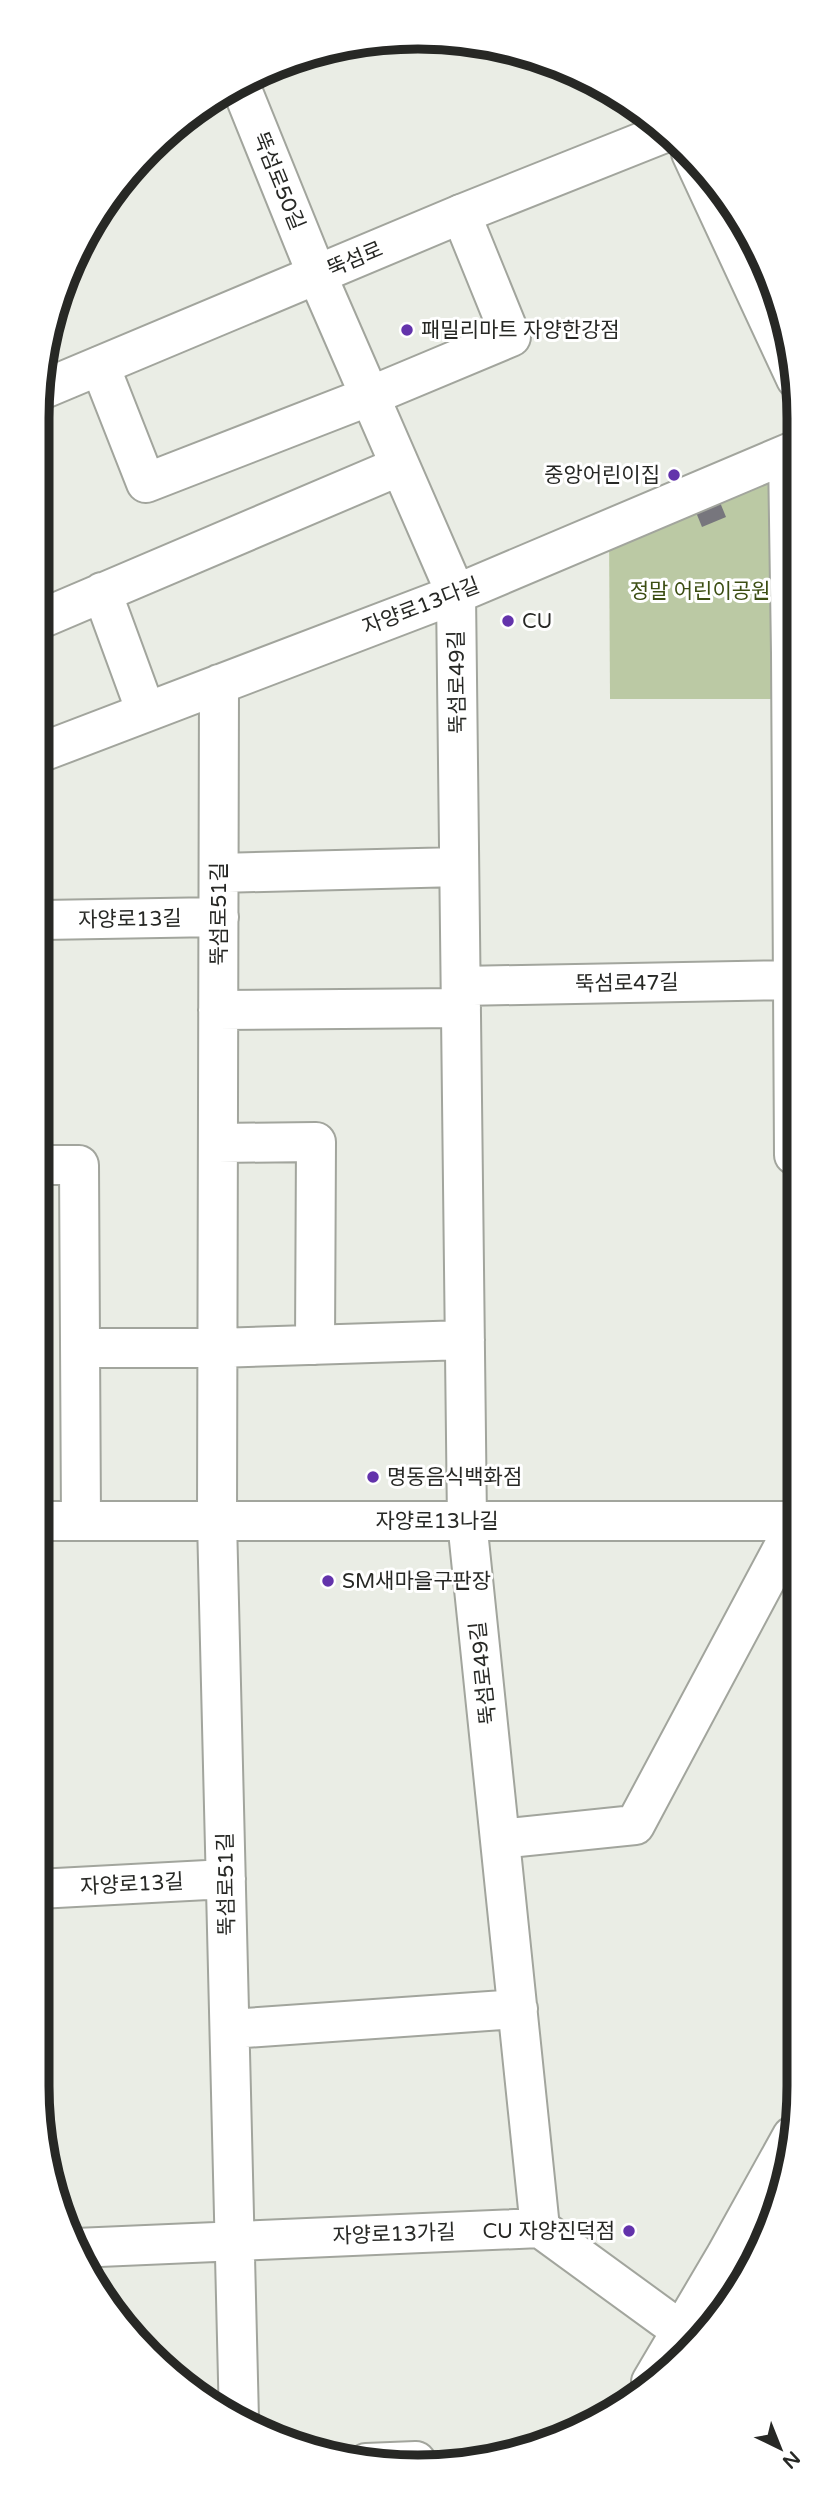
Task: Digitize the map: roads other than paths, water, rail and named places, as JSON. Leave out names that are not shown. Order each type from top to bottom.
[{"type":"street","name":"뚝섬로50길","points":[[243,93],[317,275]]},
{"type":"street","name":"뚝섬로","points":[[51,386],[461,214],[656,136]]},
{"type":"street","points":[[708,190],[779,343]]},
{"type":"street","points":[[100,366],[146,483],[370,396],[511,337],[461,214]]},
{"type":"street","name":"뚝섬로49길","points":[[317,275],[456,594],[467,1521],[540,2228]]},
{"type":"street","name":"자양로13다길","points":[[49,749],[456,594],[787,454]]},
{"type":"street","points":[[49,615],[400,466]]},
{"type":"street","points":[[102,592],[146,712]]},
{"type":"street","name":"뚝섬로51길","points":[[219,684],[217,1521],[239,2409]]},
{"type":"street","points":[[219,873],[459,867]]},
{"type":"street","name":"자양로13길","points":[[49,920],[219,918]]},
{"type":"street","name":"뚝섬로47길","points":[[461,997],[787,980]]},
{"type":"street","points":[[218,1010],[461,997]]},
{"type":"street","points":[[218,1143],[316,1142],[315,1345]]},
{"type":"street","points":[[49,1165],[79,1165],[81,1521]]},
{"type":"street","points":[[81,1349],[217,1348],[465,1340]]},
{"type":"street","name":"자양로13나길","points":[[49,1521],[787,1521]]},
{"type":"street","points":[[500,1839],[635,1825],[787,1540]]},
{"type":"street","name":"자양로13길","points":[[49,1887],[226,1878]]},
{"type":"street","points":[[230,2029],[518,2009]]},
{"type":"street","points":[[662,2362],[680,2330],[737,2261],[777,2170]]},
{"type":"street","points":[[540,2228],[680,2330]]},
{"type":"street","name":"자양로13가길","points":[[86,2248],[540,2228]]},
{"type":"place","name":"패밀리마트 자양한강점","points":[[407,330]]},
{"type":"place","name":"중앙어린이집","points":[[674,475]]},
{"type":"place","name":"CU","points":[[508,621]]},
{"type":"place","name":"명동음식백화점","points":[[373,1477]]},
{"type":"place","name":"SM새마을구판장","points":[[328,1581]]},
{"type":"place","name":"CU 자양진덕점","points":[[629,2231]]},
{"type":"park label","name":"정말 어린이공원","points":[[700,591]]}]
